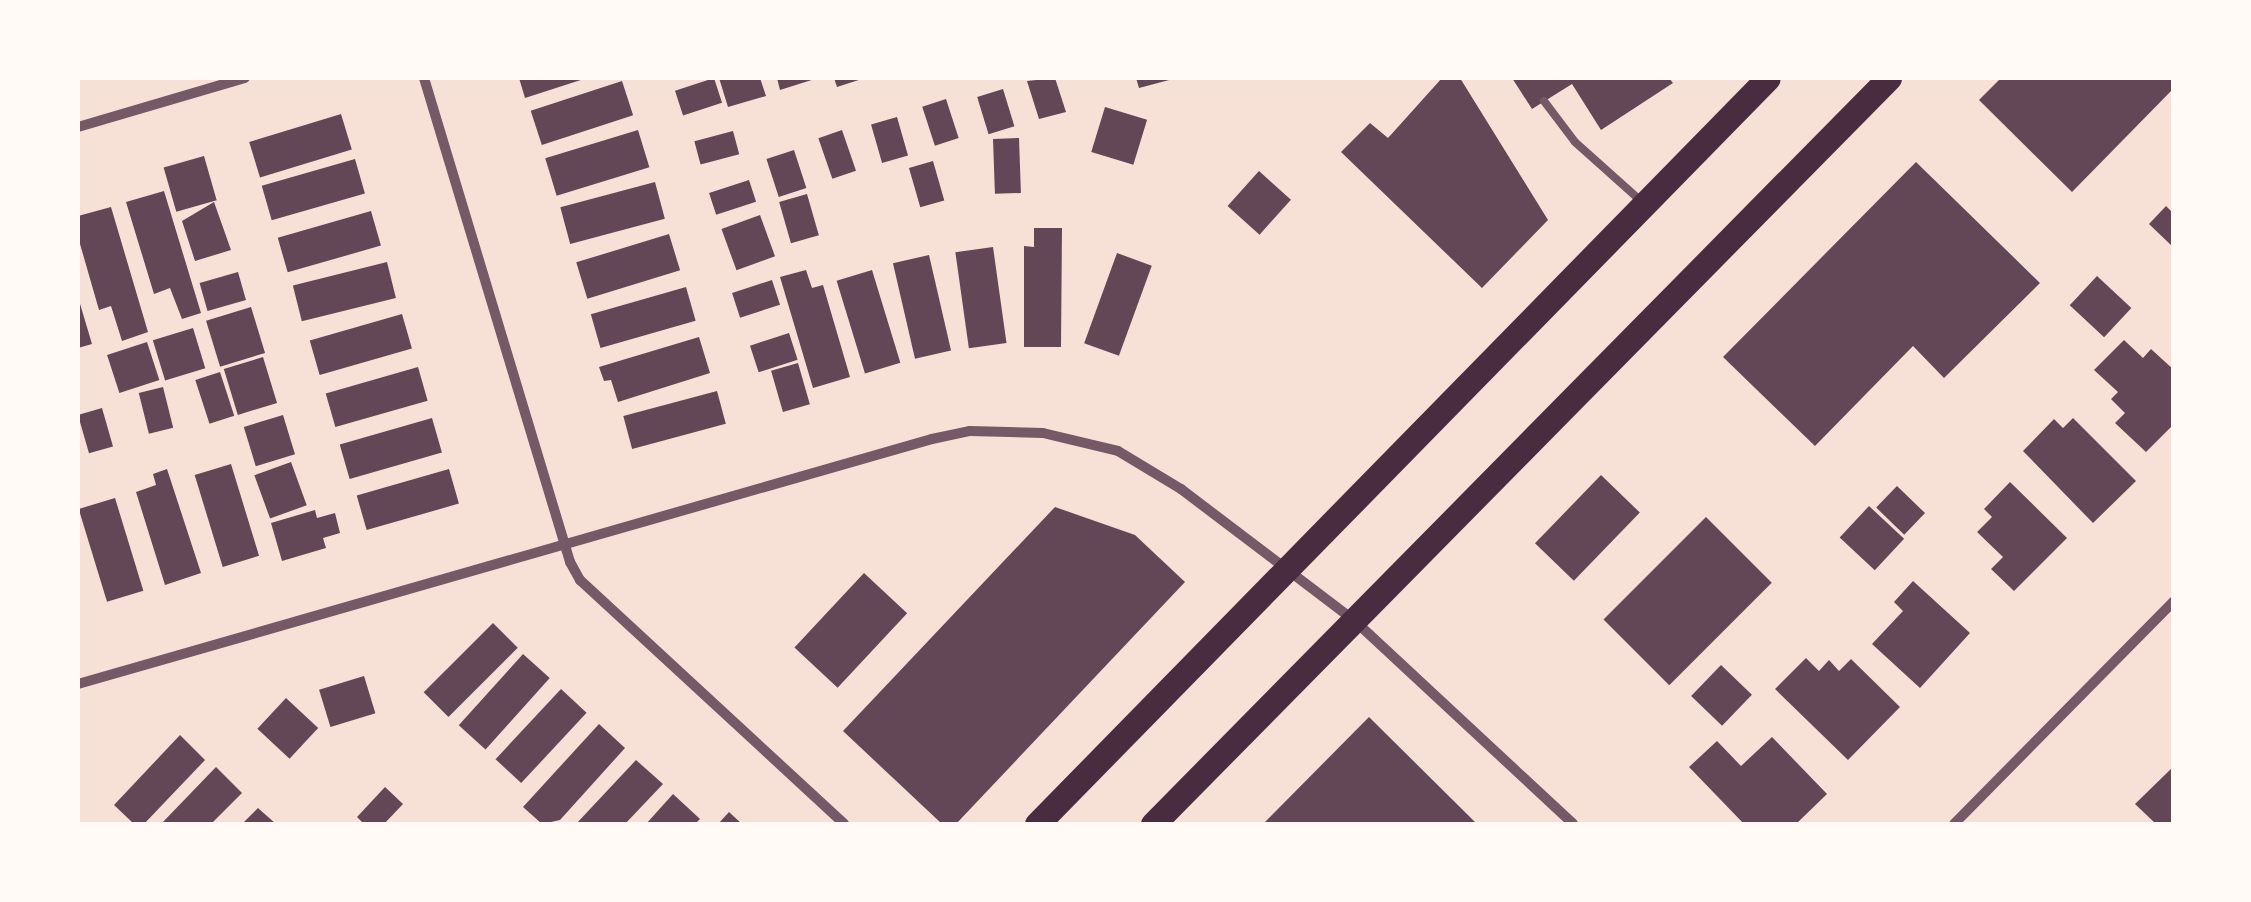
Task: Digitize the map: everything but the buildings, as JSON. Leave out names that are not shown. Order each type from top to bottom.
[{"type":"main road","points":[[1153,824],[1890,78]]},
{"type":"main road","points":[[1037,824],[1644,204],[1756,82]]},
{"type":"street","points":[[78,127],[245,78]]},
{"type":"street","points":[[424,78],[563,547],[580,580],[844,824]]},
{"type":"street","points":[[78,684],[932,440],[1006,430],[1081,440],[1150,466],[1356,622],[1573,824]]},
{"type":"street","points":[[1954,824],[2174,601]]},
{"type":"lane","points":[[1544,101],[1575,142],[1644,204]]}]
